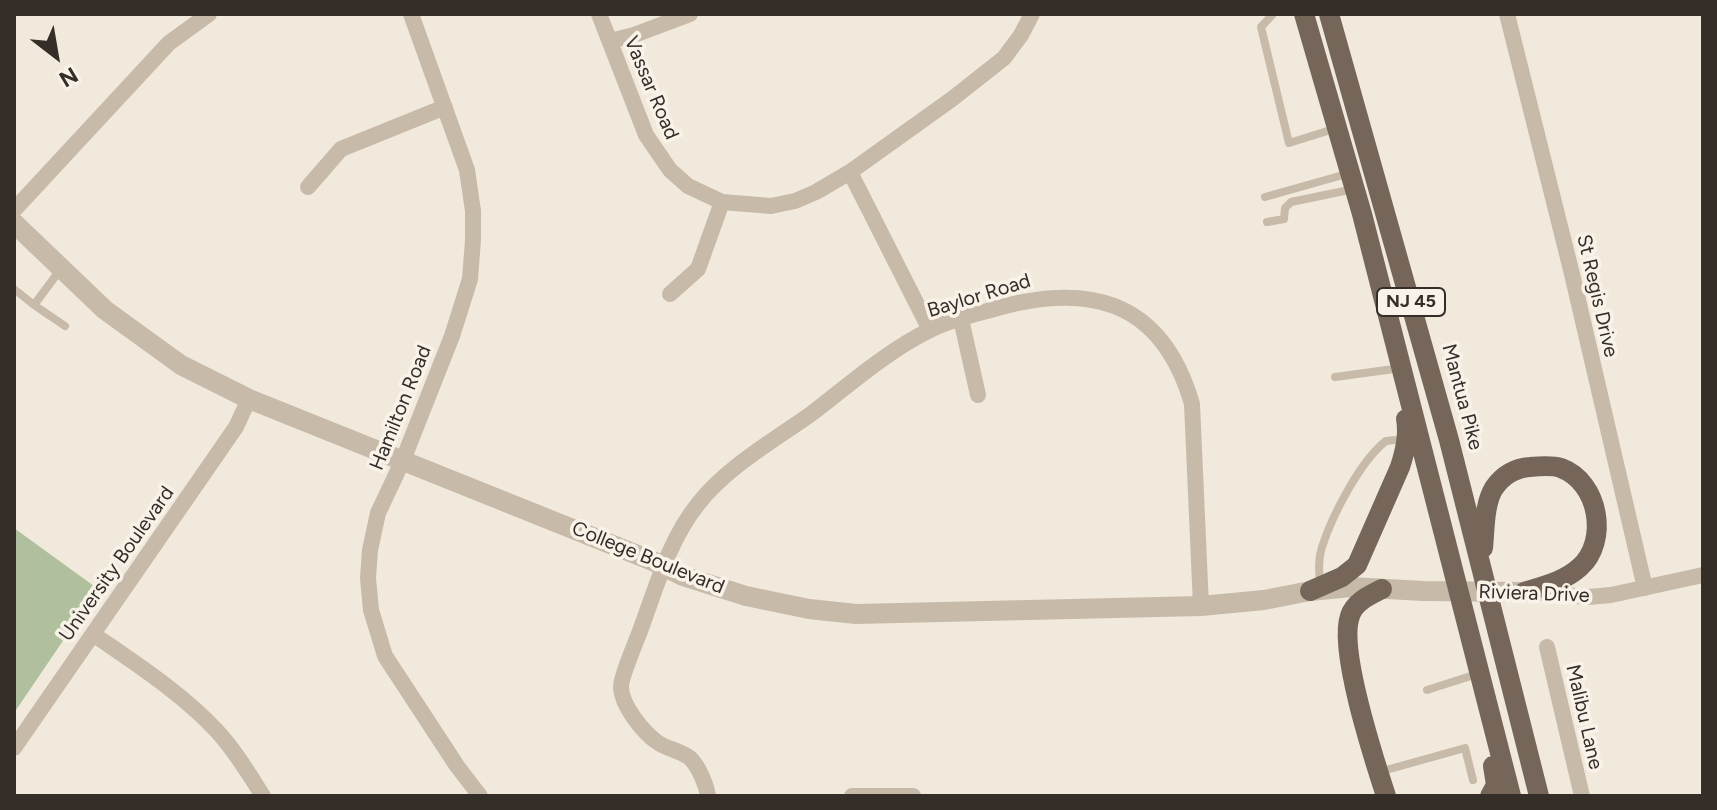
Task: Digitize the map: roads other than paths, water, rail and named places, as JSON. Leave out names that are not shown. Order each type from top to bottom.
[{"type":"main road","name":"NJ 45","points":[[1304,14],[1353,181],[1511,796]]},
{"type":"main road","name":"Mantua Pike","points":[[1329,14],[1481,560],[1539,796]]},
{"type":"main road","points":[[1315,589],[1342,577],[1355,579],[1357,565],[1400,467],[1407,427],[1387,342],[1391,330]]},
{"type":"main road","points":[[1481,560],[1491,493],[1507,475],[1521,468],[1545,466],[1561,468],[1575,477],[1593,504],[1597,521],[1597,538],[1590,556],[1566,577],[1524,592]]},
{"type":"main road","points":[[1382,589],[1366,597],[1353,610],[1347,630],[1350,664],[1386,796]]},
{"type":"main road","points":[[1480,683],[1482,712],[1497,783],[1490,796]]},
{"type":"street","points":[[14,210],[169,43],[209,14]]},
{"type":"street","name":"Hamilton Road","points":[[411,14],[461,147],[471,186],[473,226],[470,279],[452,336],[403,460],[378,513],[368,578],[371,610],[385,656],[480,796]]},
{"type":"street","name":"Vassar Road","points":[[599,14],[654,150],[688,186],[722,202],[771,206],[795,201],[850,172],[1004,58],[1032,14]]},
{"type":"street","points":[[610,41],[690,14]]},
{"type":"street","name":"St Regis Drive","points":[[1507,14],[1572,274],[1645,588]]},
{"type":"street","points":[[308,187],[341,149],[445,107]]},
{"type":"street","points":[[850,172],[930,330]]},
{"type":"street","points":[[670,294],[698,269],[722,202]]},
{"type":"street","name":"College Boulevard","points":[[14,223],[105,310],[181,365],[249,399],[664,565],[683,576],[746,596],[809,609],[856,614],[1201,606],[1280,598],[1315,589]]},
{"type":"street","name":"Baylor Road","points":[[708,796],[705,783],[690,759],[656,742],[630,712],[621,687],[664,565],[682,528],[710,490],[874,366],[930,330],[1039,298],[1073,295],[1120,307],[1157,333],[1186,381],[1192,404],[1201,606]]},
{"type":"street","points":[[961,319],[978,395]]},
{"type":"street","name":"University Boulevard","points":[[14,748],[236,427],[249,399]]},
{"type":"street","name":"Riviera Drive","points":[[1458,592],[1524,592],[1588,597],[1703,575]]},
{"type":"street","points":[[1355,579],[1382,589],[1458,592]]},
{"type":"street","points":[[93,634],[193,707],[218,732],[263,796]]},
{"type":"street","name":"Malibu Lane","points":[[1547,647],[1582,796]]},
{"type":"street","points":[[852,796],[913,796]]},
{"type":"lane","points":[[1273,14],[1261,27],[1289,143],[1337,128]]},
{"type":"lane","points":[[1265,197],[1353,181]]},
{"type":"lane","points":[[1267,222],[1284,219],[1285,208],[1291,202],[1353,181]]},
{"type":"lane","points":[[34,305],[61,269]]},
{"type":"lane","points":[[14,289],[65,326]]},
{"type":"lane","points":[[1335,377],[1394,369]]},
{"type":"lane","points":[[1315,589],[1322,547],[1359,470],[1386,441],[1406,439]]},
{"type":"lane","points":[[1427,690],[1480,683]]},
{"type":"lane","points":[[1378,772],[1465,748],[1473,780]]}]
